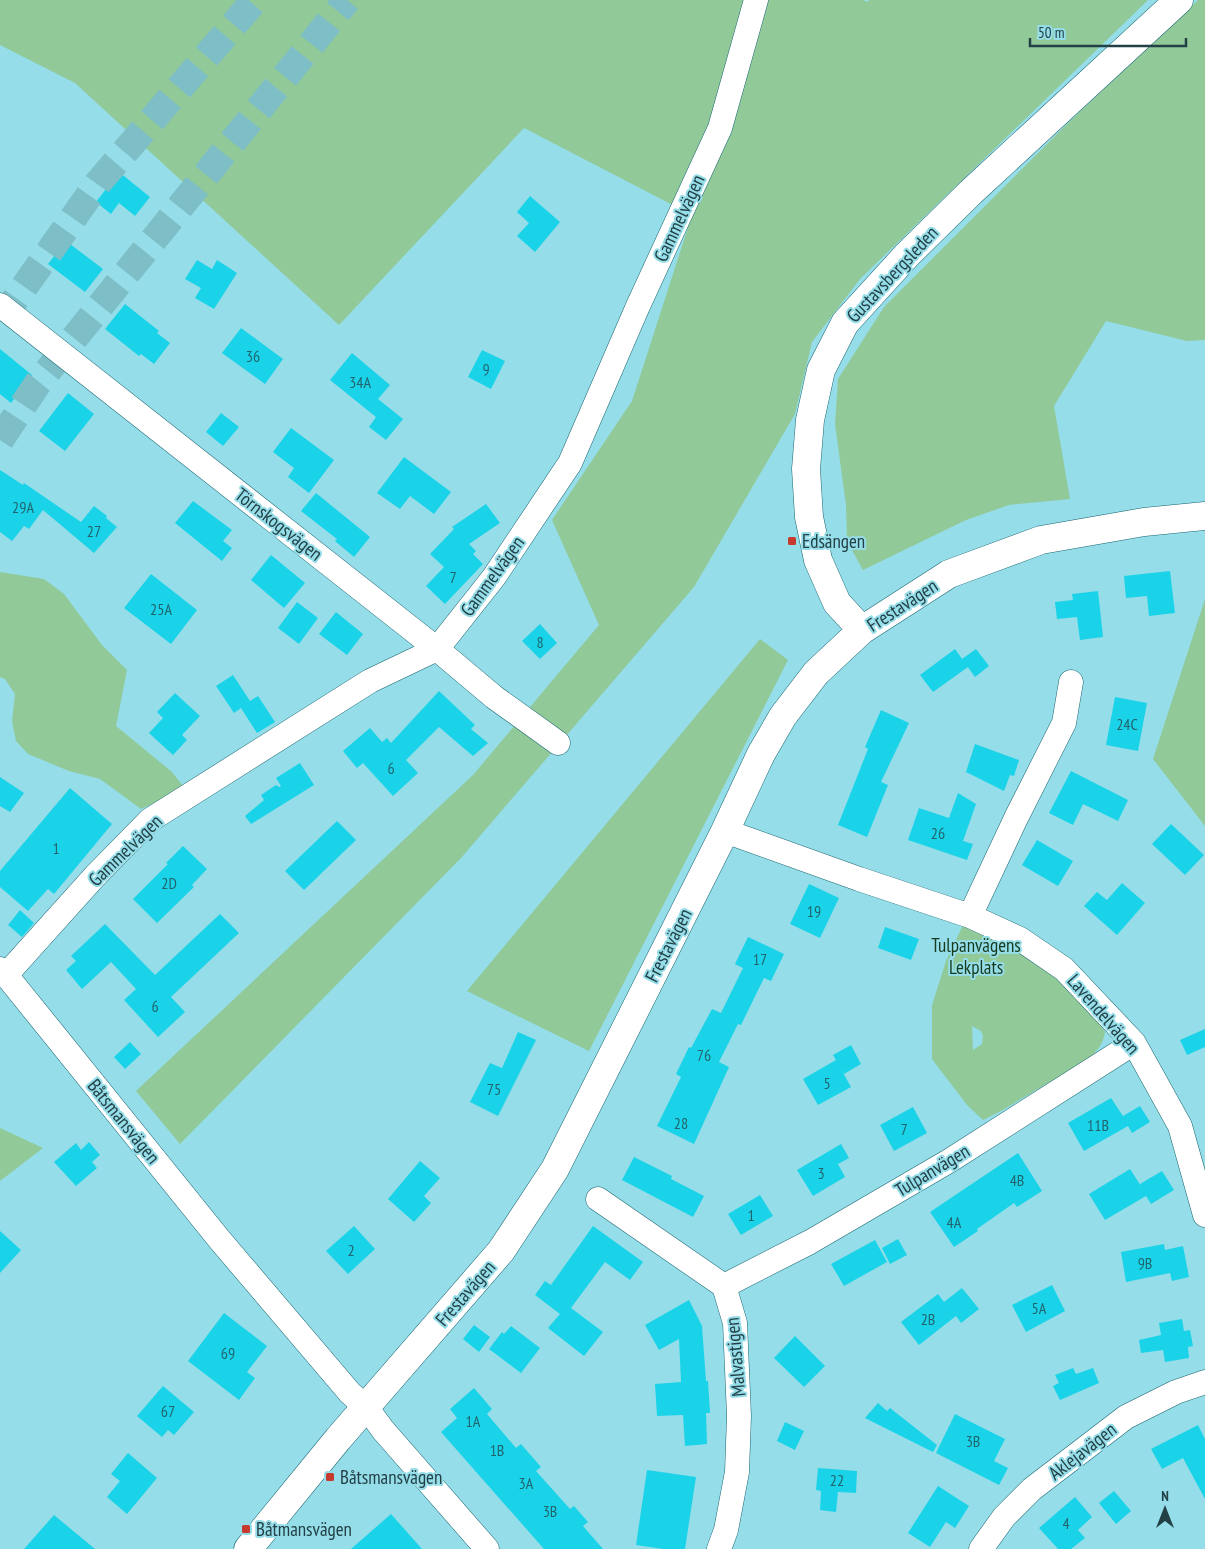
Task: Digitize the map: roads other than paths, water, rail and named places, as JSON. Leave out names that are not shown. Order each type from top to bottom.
[{"type":"street","name":"Gammelvägen","points":[[3,972],[150,820],[370,681],[438,649],[494,578],[570,464],[638,306],[720,128],[756,0]]},
{"type":"street","name":"Gustavsbergsleden","points":[[862,630],[837,603],[818,560],[808,508],[806,469],[810,420],[821,370],[845,323],[907,255],[971,192],[1179,0]]},
{"type":"street","name":"Törnskogsvägen","points":[[0,305],[438,649],[494,697],[558,743]]},
{"type":"street","name":"Frestavägen","points":[[248,1549],[338,1439],[367,1408],[501,1251],[555,1170],[725,831],[761,754],[783,716],[816,673],[862,630],[949,574],[1041,540],[1144,522],[1205,516]]},
{"type":"street","points":[[970,916],[1016,818],[1064,723],[1072,682]]},
{"type":"street","name":"Lavendelvägen","points":[[725,831],[970,916],[1020,939],[1064,969],[1134,1043],[1180,1126],[1205,1215]]},
{"type":"street","name":"Båtsmansvägen","points":[[3,972],[219,1238],[350,1393],[367,1408],[383,1430],[487,1549]]},
{"type":"street","name":"Tulpanvägen","points":[[724,1286],[810,1242],[949,1161],[1134,1043]]},
{"type":"street","points":[[598,1199],[724,1286]]},
{"type":"street","name":"Malvastigen","points":[[719,1549],[726,1530],[736,1472],[739,1416],[735,1323],[724,1286]]},
{"type":"street","name":"Aklejavägen","points":[[981,1549],[1004,1517],[1032,1489],[1126,1417],[1176,1392],[1205,1382]]},
{"type":"tunnel","points":[[0,321],[98,183],[255,0]]},
{"type":"tunnel","points":[[0,440],[38,383],[347,0]]},
{"type":"place","name":"Edsängen","points":[[792,541]]},
{"type":"place","name":"Båtsmansvägen","points":[[330,1477]]},
{"type":"place","name":"Båtmansvägen","points":[[246,1529]]},
{"type":"park label","name":"Tulpanvägens Lekplats","points":[[976,956]]}]
